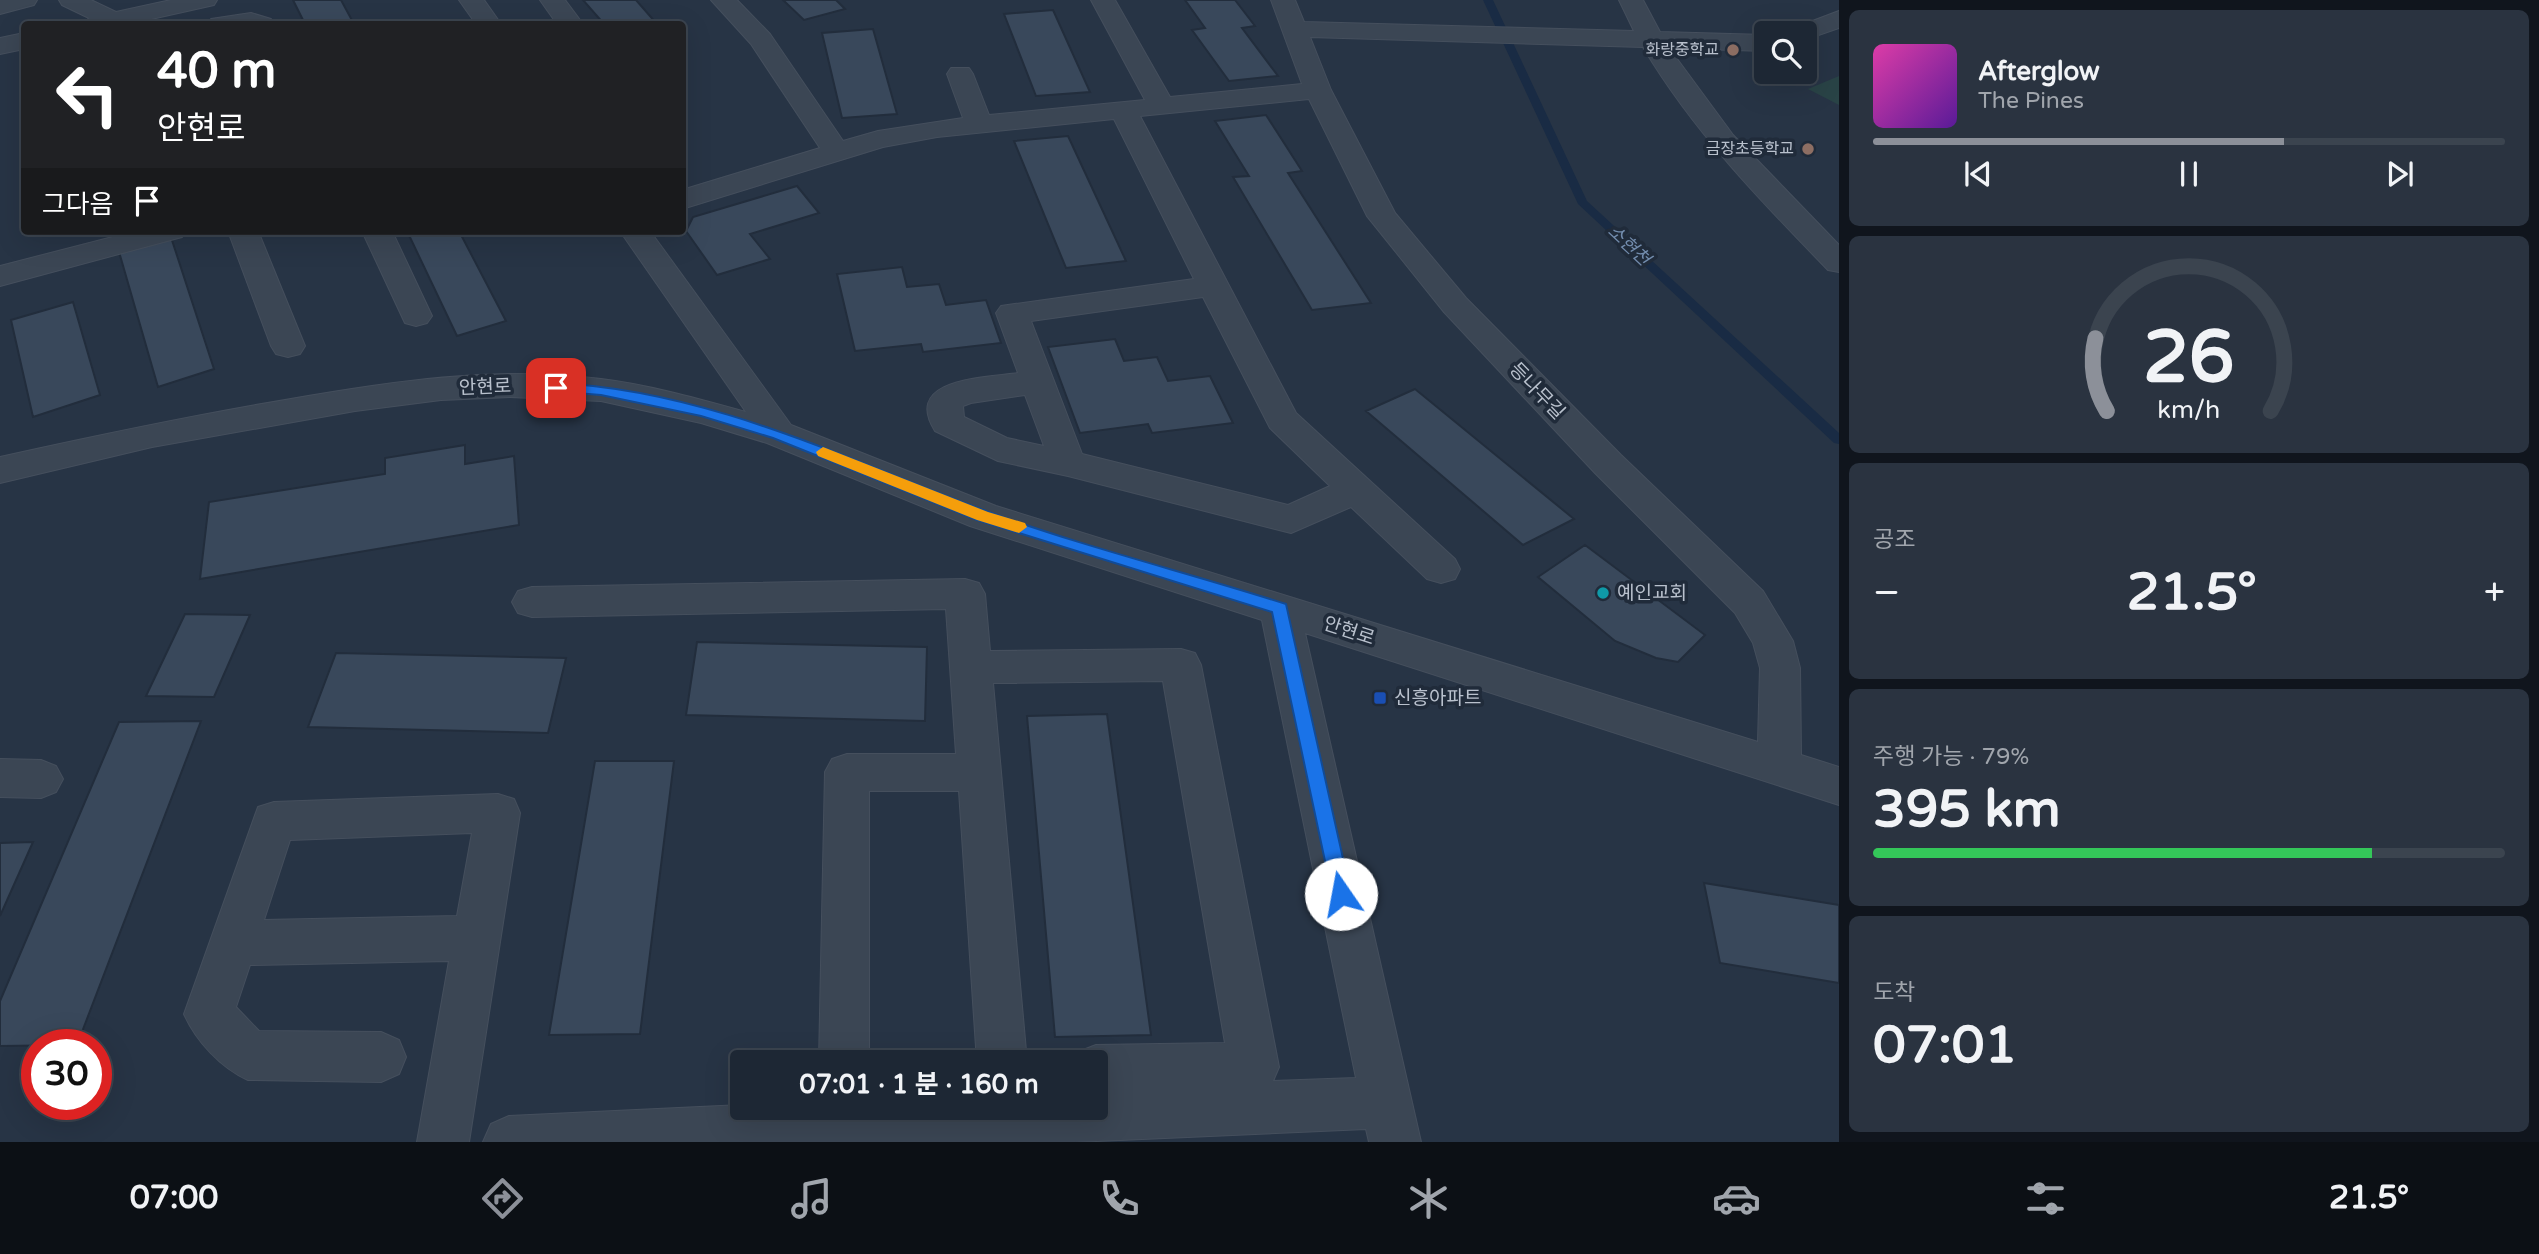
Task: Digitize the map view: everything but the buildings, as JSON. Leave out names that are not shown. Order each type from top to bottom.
[{"type":"street","points":[[0,7],[25,0]]},
{"type":"street","points":[[71,0],[103,21]]},
{"type":"street","points":[[110,21],[205,0]]},
{"type":"street","points":[[471,0],[486,21]]},
{"type":"street","points":[[552,0],[568,21]]},
{"type":"street","points":[[723,0],[761,39],[837,152]]},
{"type":"street","points":[[1103,0],[1162,106]]},
{"type":"street","points":[[1631,0],[1648,39],[1736,160],[1839,263]]},
{"type":"street","points":[[1289,15],[1346,32],[1754,43]]},
{"type":"street","name":"등나무길","points":[[1289,15],[1318,90],[1382,216],[1455,304],[1608,464],[1749,602],[1773,641],[1780,668],[1779,767]]},
{"type":"street","points":[[1817,28],[1839,19]]},
{"type":"street","points":[[0,46],[21,42]]},
{"type":"street","points":[[960,74],[979,125]]},
{"type":"street","points":[[686,199],[878,139],[979,125],[1318,90]]},
{"type":"street","points":[[1123,110],[1282,420],[1441,569]]},
{"type":"street","points":[[0,276],[156,235]]},
{"type":"street","points":[[245,235],[288,346]]},
{"type":"street","points":[[379,235],[416,316]]},
{"type":"street","points":[[638,235],[779,434]]},
{"type":"street","points":[[1068,463],[1012,313],[1213,286]]},
{"type":"street","points":[[1038,382],[965,393],[945,400],[947,422],[998,449],[1068,463],[1291,519],[1356,489]]},
{"type":"street","name":"안현로","points":[[0,470],[165,433],[355,399],[441,388],[510,386],[601,390],[702,412],[779,434],[983,516],[1839,786]]},
{"type":"street","points":[[532,602],[965,593],[1001,1050]]},
{"type":"street","points":[[859,1120],[922,1133],[1390,1122],[1280,608]]},
{"type":"street","points":[[971,667],[1181,665],[1254,1067],[1108,1070]]},
{"type":"street","points":[[844,1050],[847,772],[979,773]]},
{"type":"street","points":[[381,1057],[248,1055],[209,1014],[274,821],[498,813],[443,1142]]},
{"type":"street","points":[[233,943],[477,938]]},
{"type":"street","points":[[509,1142],[804,1120]]},
{"type":"green space","points":[[1839,76],[1839,105],[1808,89]]},
{"type":"waterway","name":"소현천","points":[[1488,0],[1582,202],[1839,440]]},
{"type":"slow traffic","points":[[823,452],[983,516],[1019,527]]},
{"type":"place","name":"화랑중학교","points":[[1733,50]]},
{"type":"place","name":"금장초등학교","points":[[1808,149]]},
{"type":"place","name":"예인교회","points":[[1603,593]]},
{"type":"place","name":"신흥아파트","points":[[1380,698]]},
{"type":"route","points":[[556,388],[601,390],[702,412],[779,434],[983,516],[1280,608],[1341,894]]}]
